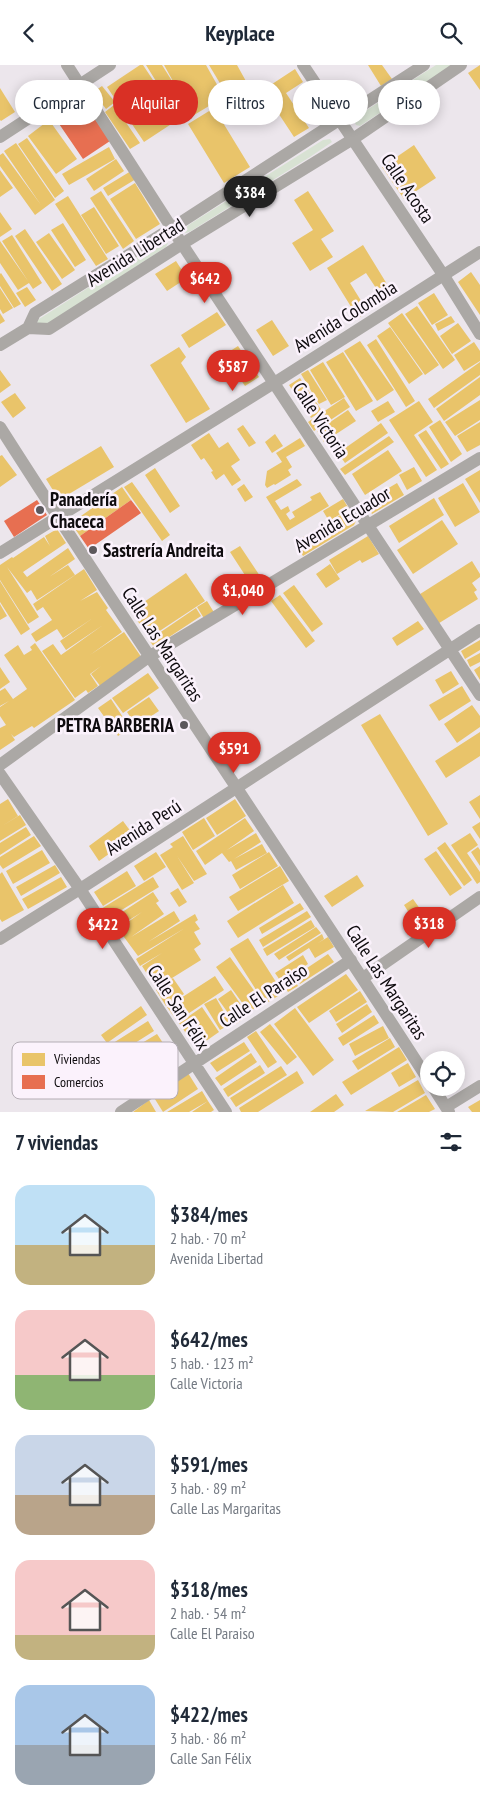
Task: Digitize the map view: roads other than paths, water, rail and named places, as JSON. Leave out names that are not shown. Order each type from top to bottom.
[{"type":"street","name":"Calle Victoria","points":[[67,65],[78,80]]},
{"type":"street","points":[[88,80],[110,65]]},
{"type":"street","name":"Calle Acosta","points":[[303,65],[313,80]]},
{"type":"street","name":"Avenida Libertad","points":[[368,102],[424,65]]},
{"type":"street","name":"Avenida Libertad","points":[[28,328],[49,329],[182,244],[353,139],[461,65]]},
{"type":"street","name":"Calle Victoria","points":[[103,120],[182,244],[480,695]]},
{"type":"street","points":[[0,137],[19,125]]},
{"type":"street","name":"Avenida Libertad","points":[[0,345],[28,328],[35,313],[332,125]]},
{"type":"street","name":"Calle Acosta","points":[[343,125],[444,275],[480,334]]},
{"type":"street","name":"Avenida Colombia","points":[[0,553],[274,383],[480,252]]},
{"type":"street","name":"Calle Las Margaritas","points":[[0,427],[420,1067]]},
{"type":"street","name":"Avenida Ecuador","points":[[0,765],[150,656],[480,457]]},
{"type":"street","name":"Avenida Perú","points":[[0,939],[237,788],[480,629]]},
{"type":"street","name":"Calle San Félix","points":[[0,774],[80,889],[226,1112]]},
{"type":"street","points":[[363,978],[480,897]]},
{"type":"street","name":"Calle El Paraiso","points":[[178,1073],[351,960]]},
{"type":"street","points":[[439,1096],[447,1109],[480,1086]]},
{"type":"street","name":"Calle El Paraiso","points":[[121,1112],[140,1099]]},
{"type":"place","name":"Panadería Chaceca","points":[[40,510]]},
{"type":"place","name":"Sastrería Andreita","points":[[93,550]]},
{"type":"place","name":"PETRA BARBERIA","points":[[184,725]]}]
